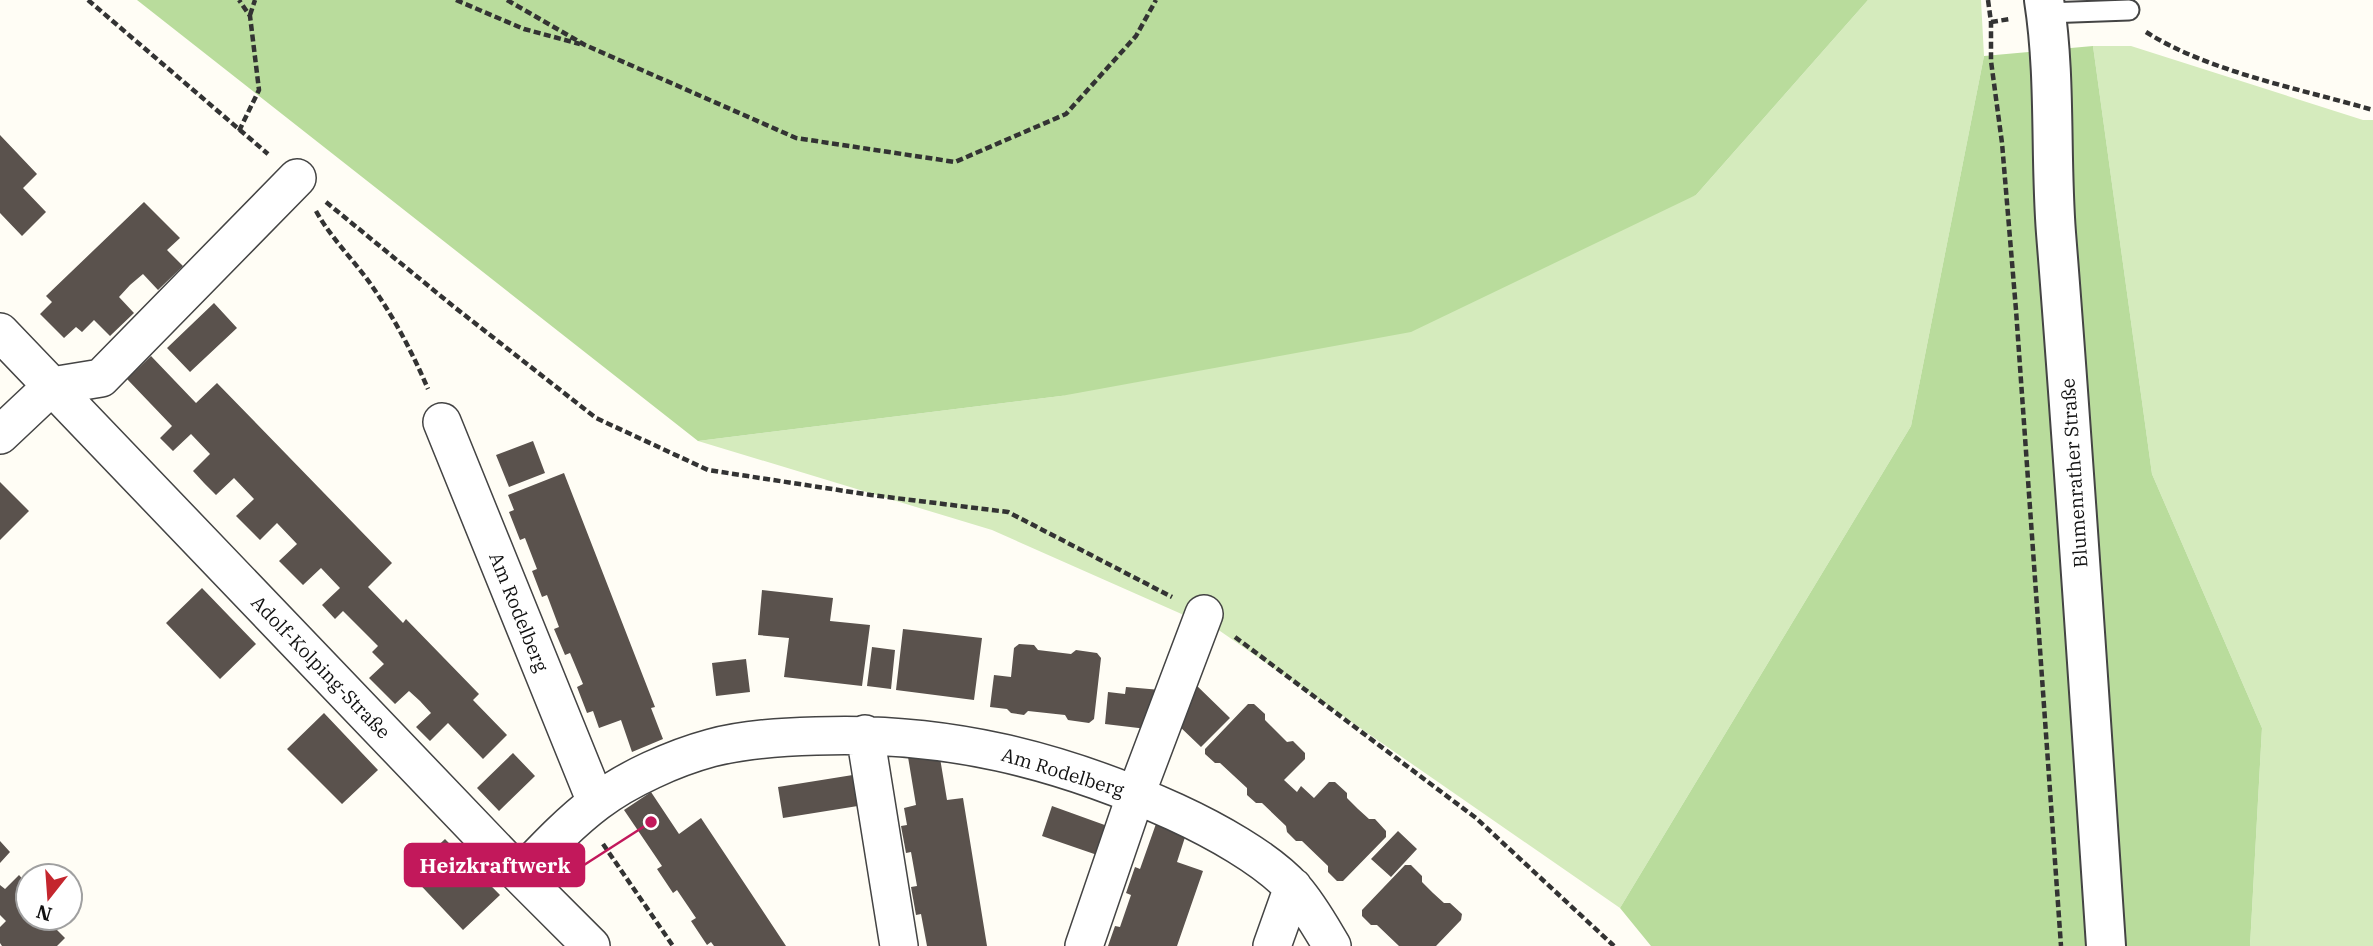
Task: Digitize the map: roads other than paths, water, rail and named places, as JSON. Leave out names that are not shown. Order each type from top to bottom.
[{"type":"street","name":"Blumenrather Straße","points":[[2045,6],[2053,127],[2052,188],[2106,946]]},
{"type":"street","points":[[0,435],[52,386],[101,378],[297,178]]},
{"type":"street","name":"Adolf-Kolping-Straße","points":[[0,332],[591,946]]},
{"type":"street","name":"Am Rodelberg","points":[[442,422],[589,809]]},
{"type":"street","points":[[1136,794],[1204,614]]},
{"type":"street","points":[[866,734],[900,946]]},
{"type":"street","name":"Am Rodelberg","points":[[520,875],[589,809],[641,775],[711,748],[776,738],[866,734],[929,739],[1049,763],[1136,794],[1210,828],[1256,858],[1293,887],[1332,946]]},
{"type":"street","name":"Am Rodelberg","points":[[1084,946],[1136,794]]},
{"type":"street","points":[[1272,946],[1293,887]]},
{"type":"lane","points":[[2045,6],[2121,10]]},
{"type":"place","name":"Heizkraftwerk","points":[[651,822]]}]
